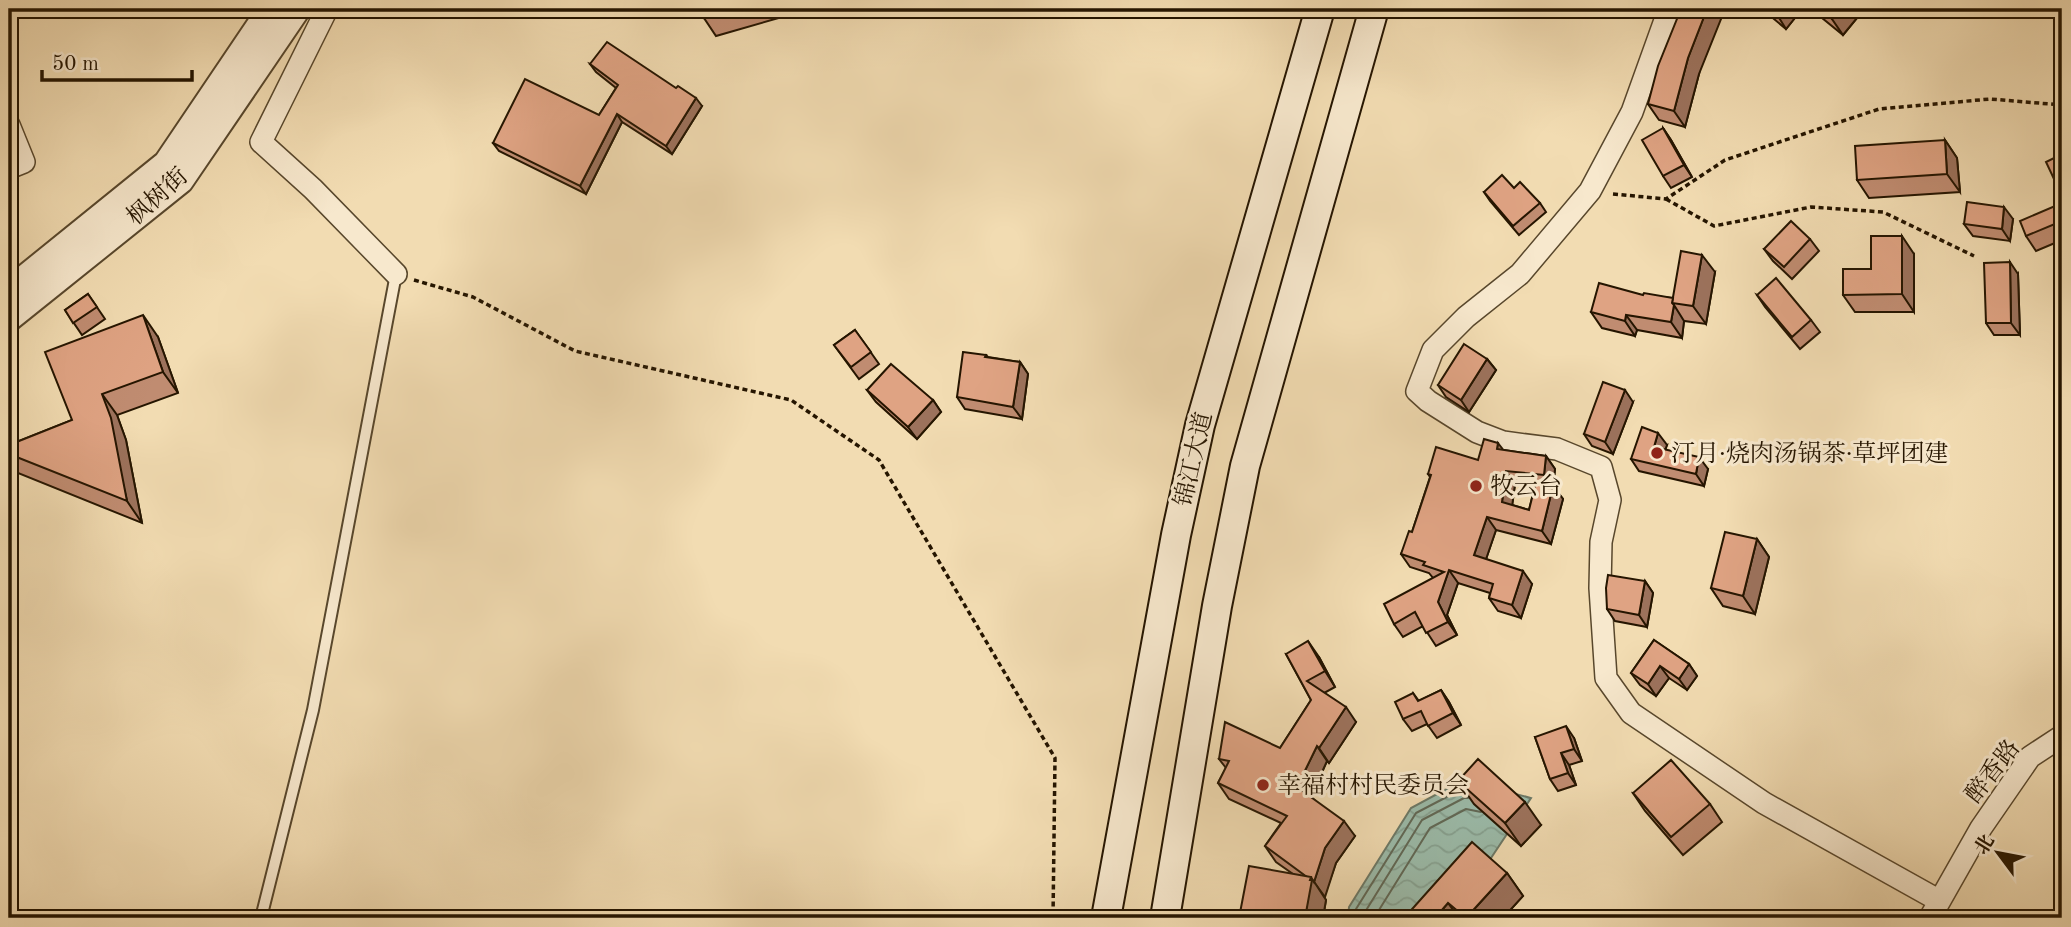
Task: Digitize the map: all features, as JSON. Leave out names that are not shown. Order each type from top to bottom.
[{"type":"main road","name":"锦江大道","points":[[1106,918],[1174,549],[1200,425],[1320,9]]},
{"type":"main road","points":[[1166,918],[1217,606],[1245,466],[1374,9]]},
{"type":"street","name":"枫树街","points":[[9,290],[166,163],[270,9]]},
{"type":"street","name":"枫树街","points":[[9,318],[181,181],[298,9]]},
{"type":"street","points":[[327,9],[261,142],[313,189],[396,274]]},
{"type":"street","points":[[1669,9],[1632,111],[1590,191],[1520,274],[1466,317],[1433,350],[1417,391],[1477,432],[1503,442],[1557,449],[1601,467],[1610,500],[1601,554],[1606,678],[1631,713],[1764,803],[1934,909]]},
{"type":"street","points":[[9,125],[24,162],[9,168]]},
{"type":"street","name":"醉香路","points":[[1934,909],[1981,828],[2030,757],[2062,736]]},
{"type":"lane","points":[[261,918],[313,710],[396,274]]},
{"type":"path","points":[[1666,199],[1725,160],[1879,109],[1990,99],[2062,106]]},
{"type":"path","points":[[1590,191],[1666,199],[1714,226],[1811,207],[1883,212],[1973,256]]},
{"type":"path","points":[[396,274],[472,298],[575,351],[791,401],[880,460],[1055,758],[1053,918]]},
{"type":"water","points":[[1463,780],[1531,798],[1451,918],[1348,918],[1349,907],[1411,808]]},
{"type":"building","points":[[701,9],[738,9],[704,18]]},
{"type":"building","points":[[1681,9],[1707,9],[1688,58],[1674,111],[1648,104],[1658,66]]},
{"type":"building","points":[[1819,9],[1841,9],[1832,19]]},
{"type":"building","points":[[607,42],[676,88],[678,86],[696,98],[666,146],[617,114],[580,186],[493,143],[525,79],[599,115],[618,85],[590,64]]},
{"type":"building","points":[[1663,128],[1684,165],[1663,176],[1642,140]]},
{"type":"building","points":[[1945,140],[1947,174],[1857,180],[1855,146]]},
{"type":"building","points":[[2062,154],[2062,196],[2046,162]]},
{"type":"building","points":[[1502,175],[1514,188],[1520,182],[1540,203],[1513,226],[1484,192]]},
{"type":"building","points":[[1967,202],[2004,207],[2002,229],[1964,224]]},
{"type":"building","points":[[2062,203],[2062,221],[2026,236],[2020,221]]},
{"type":"building","points":[[1791,221],[1810,239],[1784,267],[1764,249]]},
{"type":"building","points":[[1871,236],[1902,236],[1902,294],[1843,295],[1843,269],[1871,269]]},
{"type":"building","points":[[1681,251],[1702,255],[1693,306],[1672,303]]},
{"type":"building","points":[[2010,262],[2011,323],[1986,323],[1984,263]]},
{"type":"building","points":[[1776,278],[1811,320],[1792,337],[1757,295]]},
{"type":"building","points":[[1599,283],[1643,295],[1673,298],[1671,322],[1626,315],[1625,321],[1591,312]]},
{"type":"building","points":[[88,294],[97,307],[73,323],[65,310]]},
{"type":"building","points":[[143,315],[163,372],[102,394],[111,418],[127,501],[9,454],[9,445],[72,420],[45,352]]},
{"type":"building","points":[[855,330],[871,352],[851,367],[834,345]]},
{"type":"building","points":[[1464,344],[1487,359],[1461,400],[1438,385]]},
{"type":"building","points":[[963,352],[1020,362],[1013,407],[957,397]]},
{"type":"building","points":[[891,364],[933,400],[908,427],[867,390]]},
{"type":"building","points":[[1603,382],[1625,390],[1605,442],[1584,434]]},
{"type":"building","points":[[1642,427],[1658,433],[1654,447],[1699,457],[1696,474],[1631,459]]},
{"type":"building","points":[[1484,439],[1498,443],[1497,449],[1546,456],[1544,475],[1506,471],[1502,502],[1529,510],[1536,482],[1553,486],[1542,531],[1487,517],[1474,555],[1523,571],[1512,605],[1489,598],[1493,584],[1449,570],[1438,602],[1448,622],[1426,633],[1415,612],[1394,624],[1384,604],[1444,572],[1401,554],[1409,531],[1412,532],[1431,475],[1428,474],[1436,447],[1478,460]]},
{"type":"building","points":[[1725,532],[1757,539],[1743,596],[1711,588]]},
{"type":"building","points":[[1608,575],[1645,581],[1639,615],[1607,609]]},
{"type":"building","points":[[1654,640],[1689,664],[1679,679],[1660,666],[1648,684],[1631,673]]},
{"type":"building","points":[[1308,641],[1325,671],[1307,681],[1346,707],[1319,748],[1317,746],[1297,787],[1344,821],[1325,848],[1314,882],[1311,877],[1307,877],[1265,846],[1287,816],[1218,783],[1229,761],[1219,759],[1225,722],[1280,748],[1311,700],[1286,654]]},
{"type":"building","points":[[1441,690],[1453,713],[1428,726],[1421,711],[1403,719],[1395,702],[1413,693],[1418,701]]},
{"type":"building","points":[[1566,726],[1574,749],[1561,753],[1568,773],[1550,779],[1535,737]]},
{"type":"building","points":[[1478,759],[1525,802],[1505,823],[1458,781]]},
{"type":"building","points":[[1671,760],[1710,804],[1671,837],[1633,793]]},
{"type":"building","points":[[1472,842],[1507,873],[1466,918],[1448,903],[1435,918],[1406,918],[1405,917]]},
{"type":"building","points":[[1249,866],[1311,877],[1305,918],[1239,918]]},
{"type":"place","name":"汀月·烧肉汤锅茶·草坪团建","points":[[1657,453]]},
{"type":"place","name":"牧云台","points":[[1476,486]]},
{"type":"place","name":"幸福村村民委员会","points":[[1263,785]]}]
